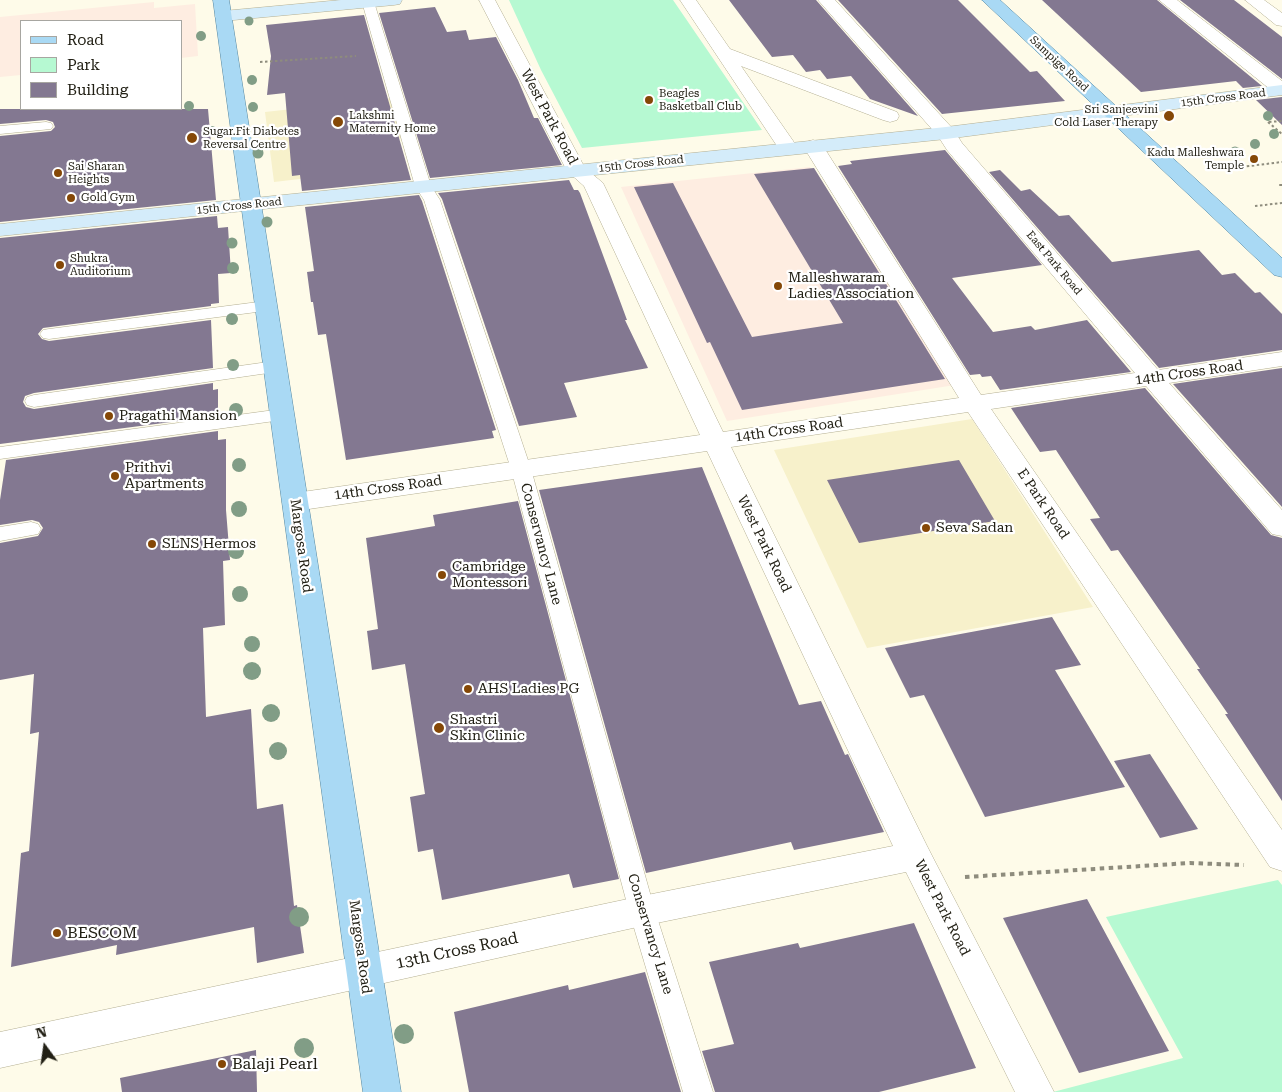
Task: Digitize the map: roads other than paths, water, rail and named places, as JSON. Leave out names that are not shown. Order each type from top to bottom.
[{"type":"main road","name":"Sampige Road","points":[[990,0],[1282,270]]},
{"type":"main road","name":"Margosa Road","points":[[222,8],[382,1092]]},
{"type":"street","points":[[222,8],[394,0]]},
{"type":"street","name":"West Park Road","points":[[487,0],[577,171],[593,183],[715,441],[921,867],[1035,1092]]},
{"type":"street","points":[[688,0],[788,148]]},
{"type":"street","name":"East Park Road","points":[[826,0],[946,133],[954,146],[1282,527]]},
{"type":"street","points":[[1167,0],[1282,90]]},
{"type":"street","points":[[1253,0],[1282,21]]},
{"type":"street","points":[[724,53],[890,116]]},
{"type":"street","name":"15th Cross Road","points":[[0,230],[946,133],[1282,90]]},
{"type":"street","name":"E Park Road","points":[[813,146],[975,404],[1282,856]]},
{"type":"street","name":"14th Cross Road","points":[[295,502],[1282,359]]},
{"type":"street","name":"13th Cross Road","points":[[0,1050],[642,911],[921,867]]},
{"type":"lane","name":"Conservancy Lane","points":[[363,2],[383,55],[423,186],[432,200],[521,469],[642,911],[698,1092]]},
{"type":"lane","points":[[0,130],[46,126]]},
{"type":"lane","points":[[48,334],[266,306]]},
{"type":"lane","points":[[34,401],[275,367]]},
{"type":"lane","points":[[0,453],[282,415]]},
{"type":"lane","points":[[0,534],[31,529]]},
{"type":"place","name":"Beagles Basketball Club","points":[[649,100]]},
{"type":"place","name":"Sri Sanjeevini Cold Laser Therapy","points":[[1169,116]]},
{"type":"place","name":"Lakshmi Maternity Home","points":[[338,122]]},
{"type":"place","name":"Sugar.Fit Diabetes Reversal Centre","points":[[192,138]]},
{"type":"place","name":"Kadu Malleshwara Temple","points":[[1254,159]]},
{"type":"place","name":"Sai Sharan Heights","points":[[58,173]]},
{"type":"place","name":"Gold Gym","points":[[71,198]]},
{"type":"place","name":"Shukra Auditorium","points":[[60,265]]},
{"type":"place","name":"Malleshwaram Ladies Association","points":[[778,286]]},
{"type":"place","name":"Pragathi Mansion","points":[[109,416]]},
{"type":"place","name":"Prithvi Apartments","points":[[115,476]]},
{"type":"place","name":"Seva Sadan","points":[[926,528]]},
{"type":"place","name":"SLNS Hermos","points":[[152,544]]},
{"type":"place","name":"Cambridge Montessori","points":[[442,575]]},
{"type":"place","name":"AHS Ladies PG","points":[[468,689]]},
{"type":"place","name":"Shastri Skin Clinic","points":[[439,728]]},
{"type":"place","name":"BESCOM","points":[[57,933]]},
{"type":"place","name":"Balaji Pearl","points":[[222,1064]]}]
